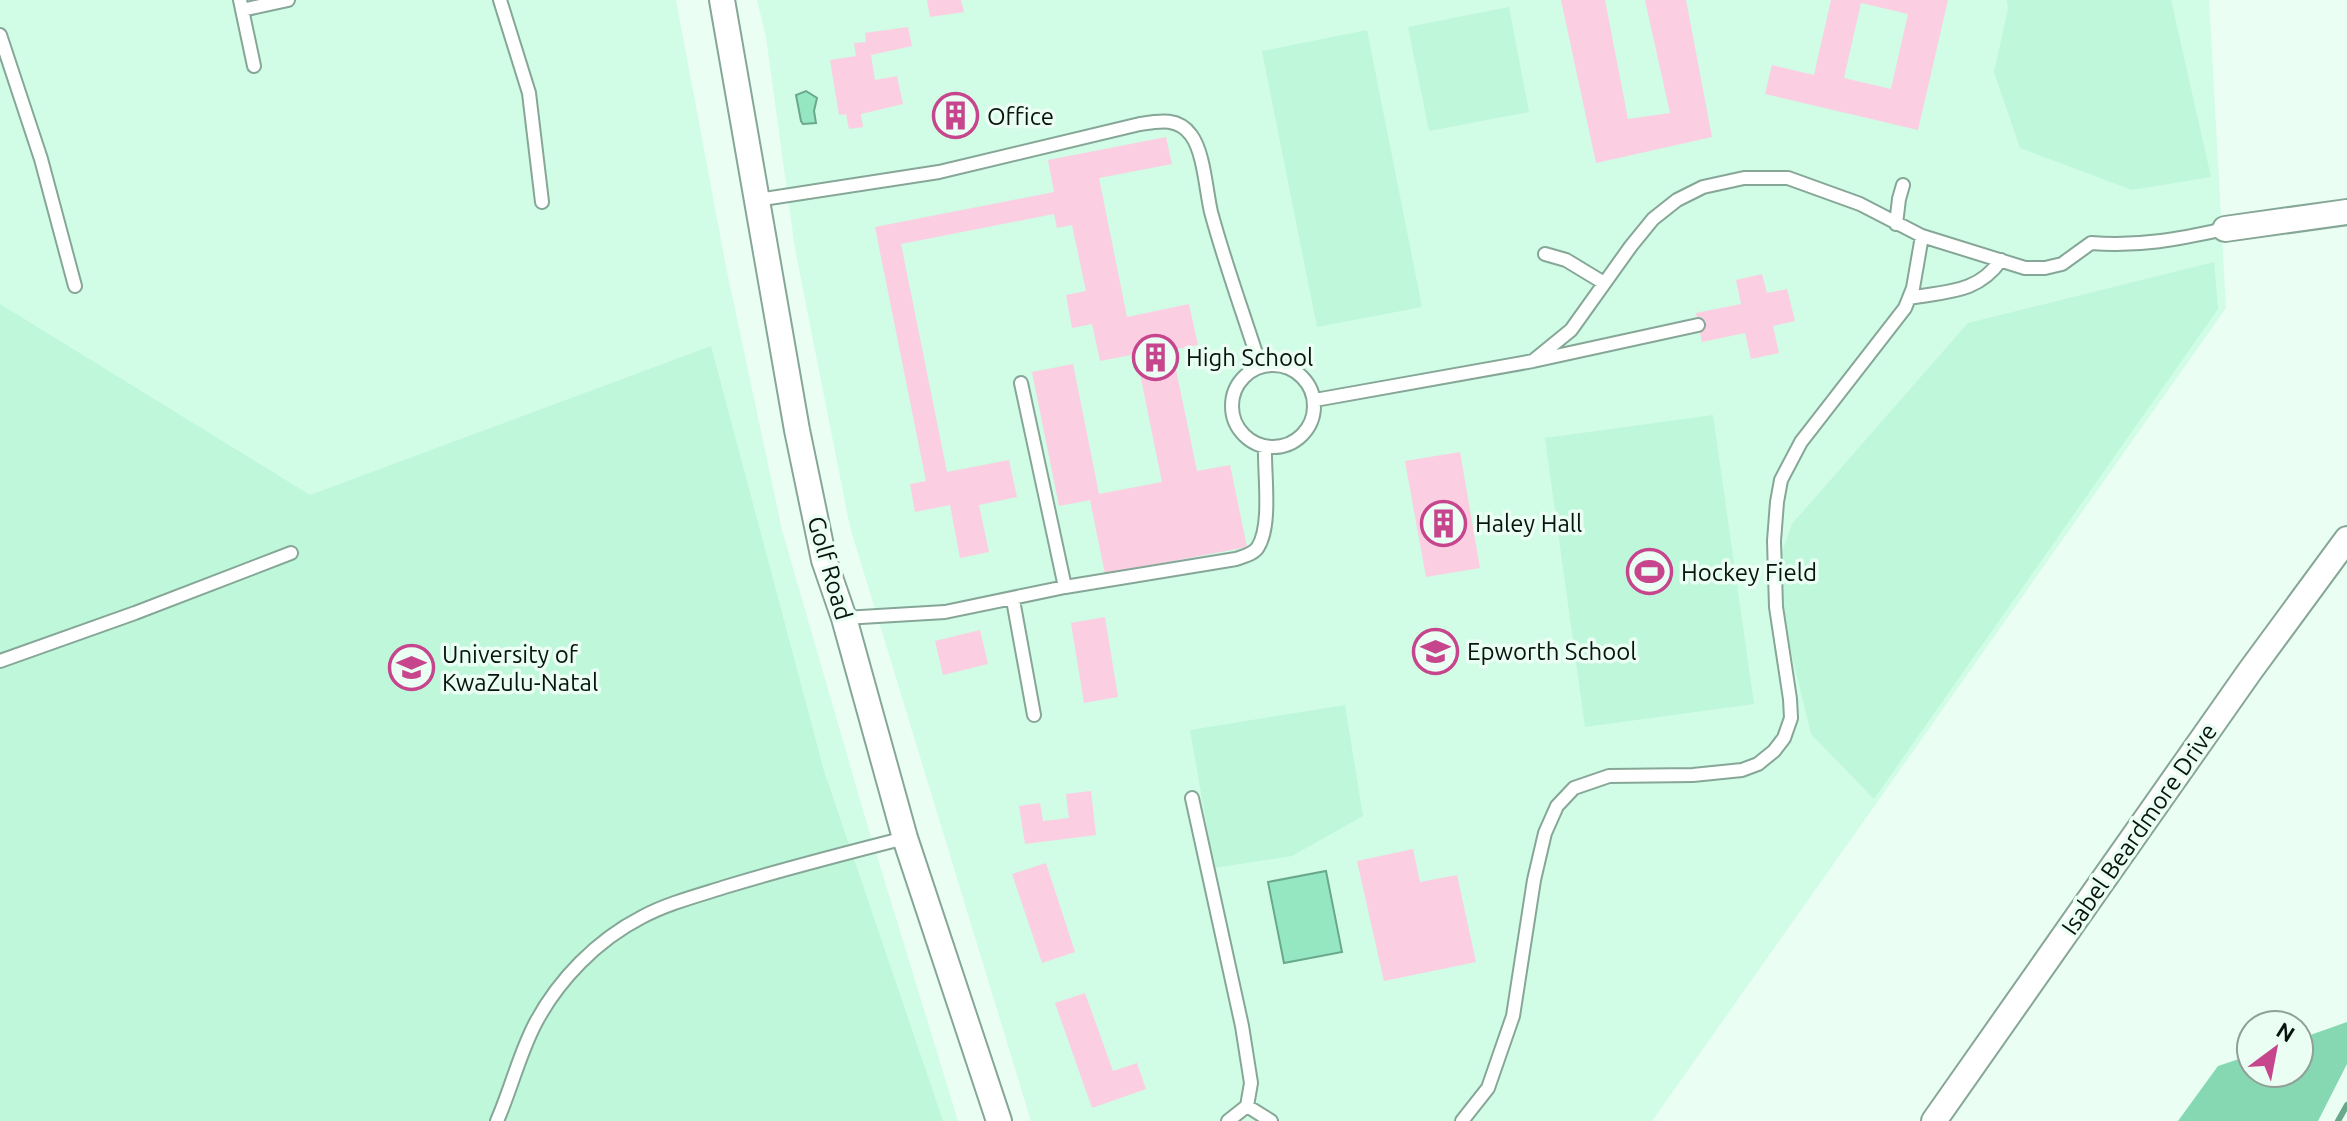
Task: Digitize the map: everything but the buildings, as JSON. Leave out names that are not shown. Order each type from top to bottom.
[{"type":"street","name":"Golf Road","points":[[722,0],[800,445],[824,560],[844,618],[905,838],[999,1121]]},
{"type":"street","points":[[2225,229],[2347,212]]},
{"type":"street","name":"Isabel Beardmore Drive","points":[[1934,1121],[2250,671],[2347,539]]},
{"type":"lane","points":[[254,66],[241,5],[288,0]]},
{"type":"lane","points":[[500,0],[529,93],[542,202]]},
{"type":"lane","points":[[0,35],[41,159],[75,286]]},
{"type":"lane","points":[[757,200],[939,172],[1140,124],[1177,123],[1191,135],[1198,152],[1211,212],[1260,366]]},
{"type":"lane","points":[[1533,361],[1571,330],[1653,219],[1677,200],[1703,187],[1744,178],[1788,178],[1860,204],[1922,236],[2025,268],[2062,264],[2091,243],[2122,246],[2168,241],[2225,229]]},
{"type":"lane","points":[[1896,224],[1903,185]]},
{"type":"lane","points":[[1462,1121],[1488,1088],[1513,1016],[1534,880],[1545,833],[1557,806],[1574,788],[1609,776],[1693,775],[1742,770],[1758,764],[1784,738],[1791,718],[1776,607],[1774,541],[1781,480],[1801,442],[1905,308],[1922,236]]},
{"type":"lane","points":[[1545,254],[1566,260],[1604,283]]},
{"type":"lane","points":[[1909,298],[1977,284],[1992,273],[2001,260]]},
{"type":"lane","points":[[1315,400],[1533,361],[1698,325]]},
{"type":"lane","points":[[1275,364],[1289,367],[1310,386],[1315,400],[1314,414],[1310,426],[1291,444],[1278,447],[1252,441],[1234,421],[1233,394],[1248,372],[1260,366],[1275,364]]},
{"type":"lane","points":[[1021,383],[1065,587]]},
{"type":"lane","points":[[844,618],[945,612],[1065,587],[1236,559],[1251,553],[1258,547],[1267,504],[1265,446]]},
{"type":"lane","points":[[0,661],[291,553]]},
{"type":"lane","points":[[1013,600],[1034,715]]},
{"type":"lane","points":[[1192,798],[1242,1026],[1251,1083],[1247,1106],[1228,1121]]},
{"type":"lane","points":[[497,1121],[536,1023],[558,988],[606,940],[643,916],[709,892],[805,863],[905,838]]},
{"type":"lane","points":[[1247,1106],[1271,1121]]},
{"type":"shaded area","name":"University of KwaZulu-Natal","points":[[0,0],[676,0],[726,267],[782,530],[958,1121],[0,1121]]},
{"type":"shaded area","name":"Epworth School","points":[[757,0],[2209,0],[2226,308],[1652,1121],[1031,1121],[850,527],[795,249],[766,37]]},
{"type":"shaded area","points":[[2007,0],[2171,0],[2211,177],[2132,190],[2020,148],[1994,72],[2008,9]]},
{"type":"shaded area","points":[[1509,7],[1529,112],[1429,131],[1408,27]]},
{"type":"shaded area","points":[[1367,30],[1422,307],[1317,327],[1262,51]]},
{"type":"shaded area","points":[[806,91],[817,98],[814,111],[816,123],[803,124],[801,121],[796,95]]},
{"type":"shaded area","points":[[2214,262],[2218,309],[1874,799],[1811,734],[1773,578],[1792,524],[1968,323]]},
{"type":"shaded area","name":"University of KwaZulu-Natal","points":[[0,304],[310,495],[711,346],[824,771],[943,1121],[0,1121]]},
{"type":"shaded area","name":"Hockey Field","points":[[1713,415],[1754,704],[1585,727],[1545,438]]},
{"type":"shaded area","points":[[1345,705],[1363,816],[1292,856],[1214,868],[1190,730]]},
{"type":"shaded area","points":[[1326,871],[1342,952],[1284,963],[1268,882]]},
{"type":"shaded area","points":[[2347,1022],[2347,1064],[2318,1121],[2178,1121],[2218,1066],[2235,1060],[2235,1089],[2315,1089],[2315,1033]]},
{"type":"waterway","points":[[2338,1121],[2347,1105]]},
{"type":"place","name":"Office","points":[[956,116]]},
{"type":"place","name":"High School","points":[[1155,357]]},
{"type":"place","name":"Haley Hall","points":[[1444,523]]},
{"type":"place","name":"Hockey Field","points":[[1650,572]]},
{"type":"place","name":"Epworth School","points":[[1436,651]]},
{"type":"place","name":"University of KwaZulu-Natal","points":[[411,668]]}]
